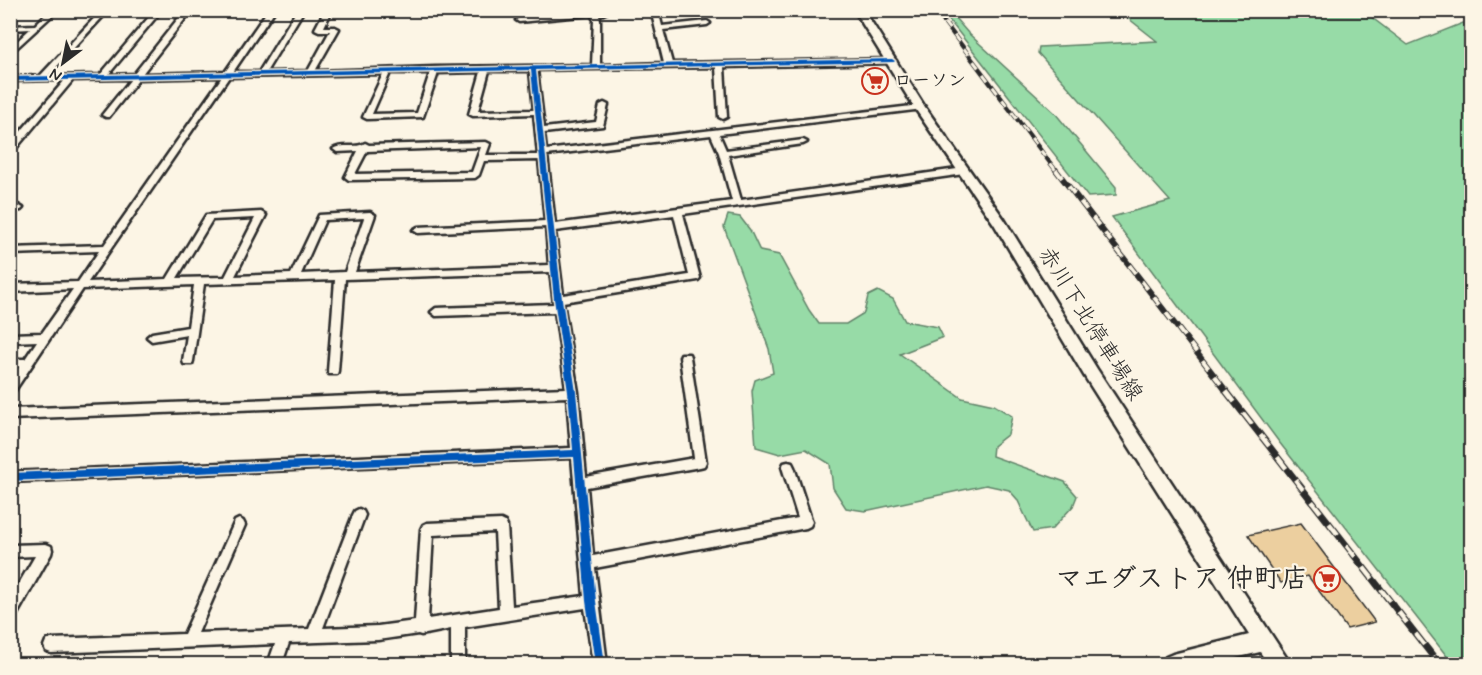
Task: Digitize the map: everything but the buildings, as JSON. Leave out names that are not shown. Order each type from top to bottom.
[{"type":"main road","name":"赤川下北停車場線","points":[[859,10],[920,107],[999,222],[1091,373],[1279,664]]},
{"type":"main road","points":[[1173,664],[1264,641]]},
{"type":"street","points":[[10,52],[55,10]]},
{"type":"street","points":[[41,79],[106,10]]},
{"type":"street","points":[[101,78],[159,10]]},
{"type":"street","points":[[106,115],[189,10]]},
{"type":"street","points":[[10,389],[272,10]]},
{"type":"street","points":[[261,74],[301,10]]},
{"type":"street","points":[[310,73],[335,29],[319,29],[329,10]]},
{"type":"street","points":[[519,20],[609,10]]},
{"type":"street","points":[[654,10],[668,64]]},
{"type":"street","points":[[594,13],[597,20],[596,67]]},
{"type":"street","points":[[659,28],[707,23]]},
{"type":"street","points":[[10,28],[37,27]]},
{"type":"street","points":[[10,79],[892,61]]},
{"type":"street","points":[[720,64],[723,117]]},
{"type":"street","points":[[486,68],[473,114],[537,112]]},
{"type":"street","points":[[533,68],[559,303],[572,392],[587,563],[600,664]]},
{"type":"street","points":[[388,70],[367,117],[420,115],[435,69]]},
{"type":"street","points":[[10,150],[71,78]]},
{"type":"street","points":[[540,131],[600,124],[604,105]]},
{"type":"street","points":[[480,158],[542,155],[714,131],[920,107]]},
{"type":"street","points":[[714,131],[737,202]]},
{"type":"street","points":[[723,153],[803,142]]},
{"type":"street","points":[[337,149],[365,146],[486,144],[475,175],[349,177],[365,146]]},
{"type":"street","points":[[418,230],[551,226],[678,212],[964,171]]},
{"type":"street","points":[[436,312],[559,303],[695,278],[678,212]]},
{"type":"street","points":[[170,282],[209,217],[261,215],[228,280]]},
{"type":"street","points":[[294,278],[322,217],[370,215],[344,276],[333,371]]},
{"type":"street","points":[[10,251],[107,248]]},
{"type":"street","points":[[10,288],[555,268]]},
{"type":"street","points":[[188,361],[200,281]]},
{"type":"street","points":[[152,337],[193,330]]},
{"type":"street","points":[[10,338],[46,337]]},
{"type":"street","points":[[580,483],[700,462],[685,357]]},
{"type":"street","points":[[10,363],[27,363]]},
{"type":"street","points":[[10,414],[572,392]]},
{"type":"street","points":[[10,477],[578,453]]},
{"type":"street","points":[[587,563],[806,522],[788,466]]},
{"type":"street","points":[[315,634],[359,515]]},
{"type":"street","points":[[188,640],[239,525]]},
{"type":"street","points":[[421,628],[427,529],[501,526],[506,614]]},
{"type":"street","points":[[10,551],[46,550],[10,613]]},
{"type":"street","points":[[51,646],[378,633],[591,601]]},
{"type":"street","points":[[458,620],[458,664]]},
{"type":"street","points":[[275,664],[284,637]]},
{"type":"green space","points":[[942,11],[949,11],[968,33],[1055,113],[1116,187],[1116,195],[1088,197]]},
{"type":"green space","points":[[1119,11],[1363,11],[1408,45],[1463,23],[1471,26],[1471,664],[1453,664],[1279,442],[1112,217],[1170,201],[1038,53],[1039,47],[1157,41]]},
{"type":"green space","points":[[728,215],[740,217],[750,230],[760,251],[779,255],[819,324],[846,324],[864,313],[868,296],[878,291],[893,299],[905,321],[938,327],[943,337],[900,354],[962,398],[994,405],[1012,416],[1008,434],[993,446],[992,456],[1065,482],[1077,496],[1073,506],[1052,529],[1033,532],[1017,499],[1009,490],[986,485],[865,511],[846,508],[833,488],[830,464],[806,449],[780,454],[756,447],[752,391],[755,380],[773,373],[769,349],[724,227]]},
{"type":"railway","points":[[935,10],[1057,172]]},
{"type":"railway","points":[[1056,170],[1227,392]]},
{"type":"railway","points":[[1226,391],[1439,664]]},
{"type":"cycle path","points":[[10,79],[892,61]]},
{"type":"cycle path","points":[[533,68],[558,299],[572,392],[591,601],[600,664]]},
{"type":"cycle path","points":[[10,477],[578,453]]},
{"type":"place","name":"ローソン","points":[[875,81]]},
{"type":"place","name":"マエダストア 仲町店","points":[[1327,579]]}]
